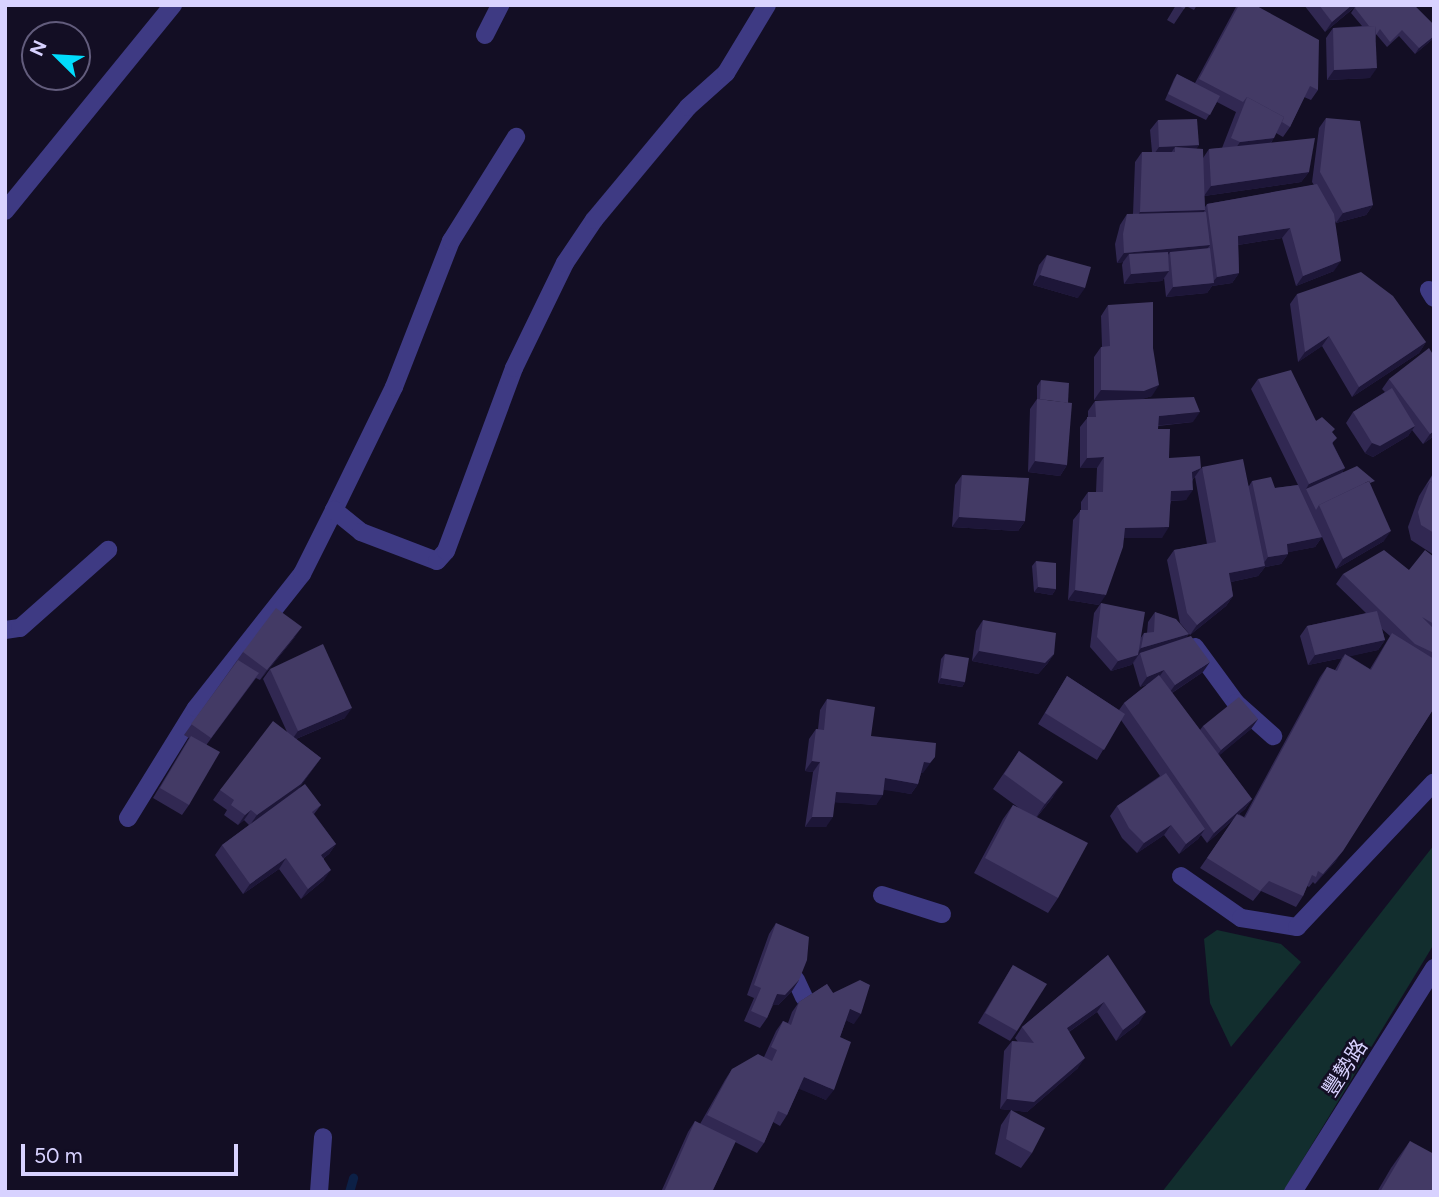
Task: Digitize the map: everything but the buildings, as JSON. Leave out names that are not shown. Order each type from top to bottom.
[{"type":"street","points":[[5,211],[173,5]]},
{"type":"street","points":[[485,35],[500,5]]},
{"type":"street","points":[[334,510],[361,532],[437,561],[446,551],[514,368],[565,263],[594,220],[688,107],[726,73],[767,5]]},
{"type":"street","points":[[128,818],[196,708],[302,574],[394,387],[451,241],[516,137]]},
{"type":"street","points":[[5,630],[20,628],[107,550]]},
{"type":"street","points":[[1189,640],[1236,703],[1273,736]]},
{"type":"street","points":[[1181,876],[1241,918],[1297,927],[1434,782]]},
{"type":"street","points":[[882,895],[942,914]]},
{"type":"street","name":"豐勢路","points":[[1293,1192],[1434,968]]},
{"type":"street","points":[[319,1192],[323,1137]]},
{"type":"green space","points":[[1434,845],[1434,944],[1283,1192],[1162,1192]]},
{"type":"green space","points":[[1217,930],[1281,944],[1301,962],[1231,1047],[1210,1003],[1204,939]]},
{"type":"waterway","points":[[349,1192],[353,1178]]}]
